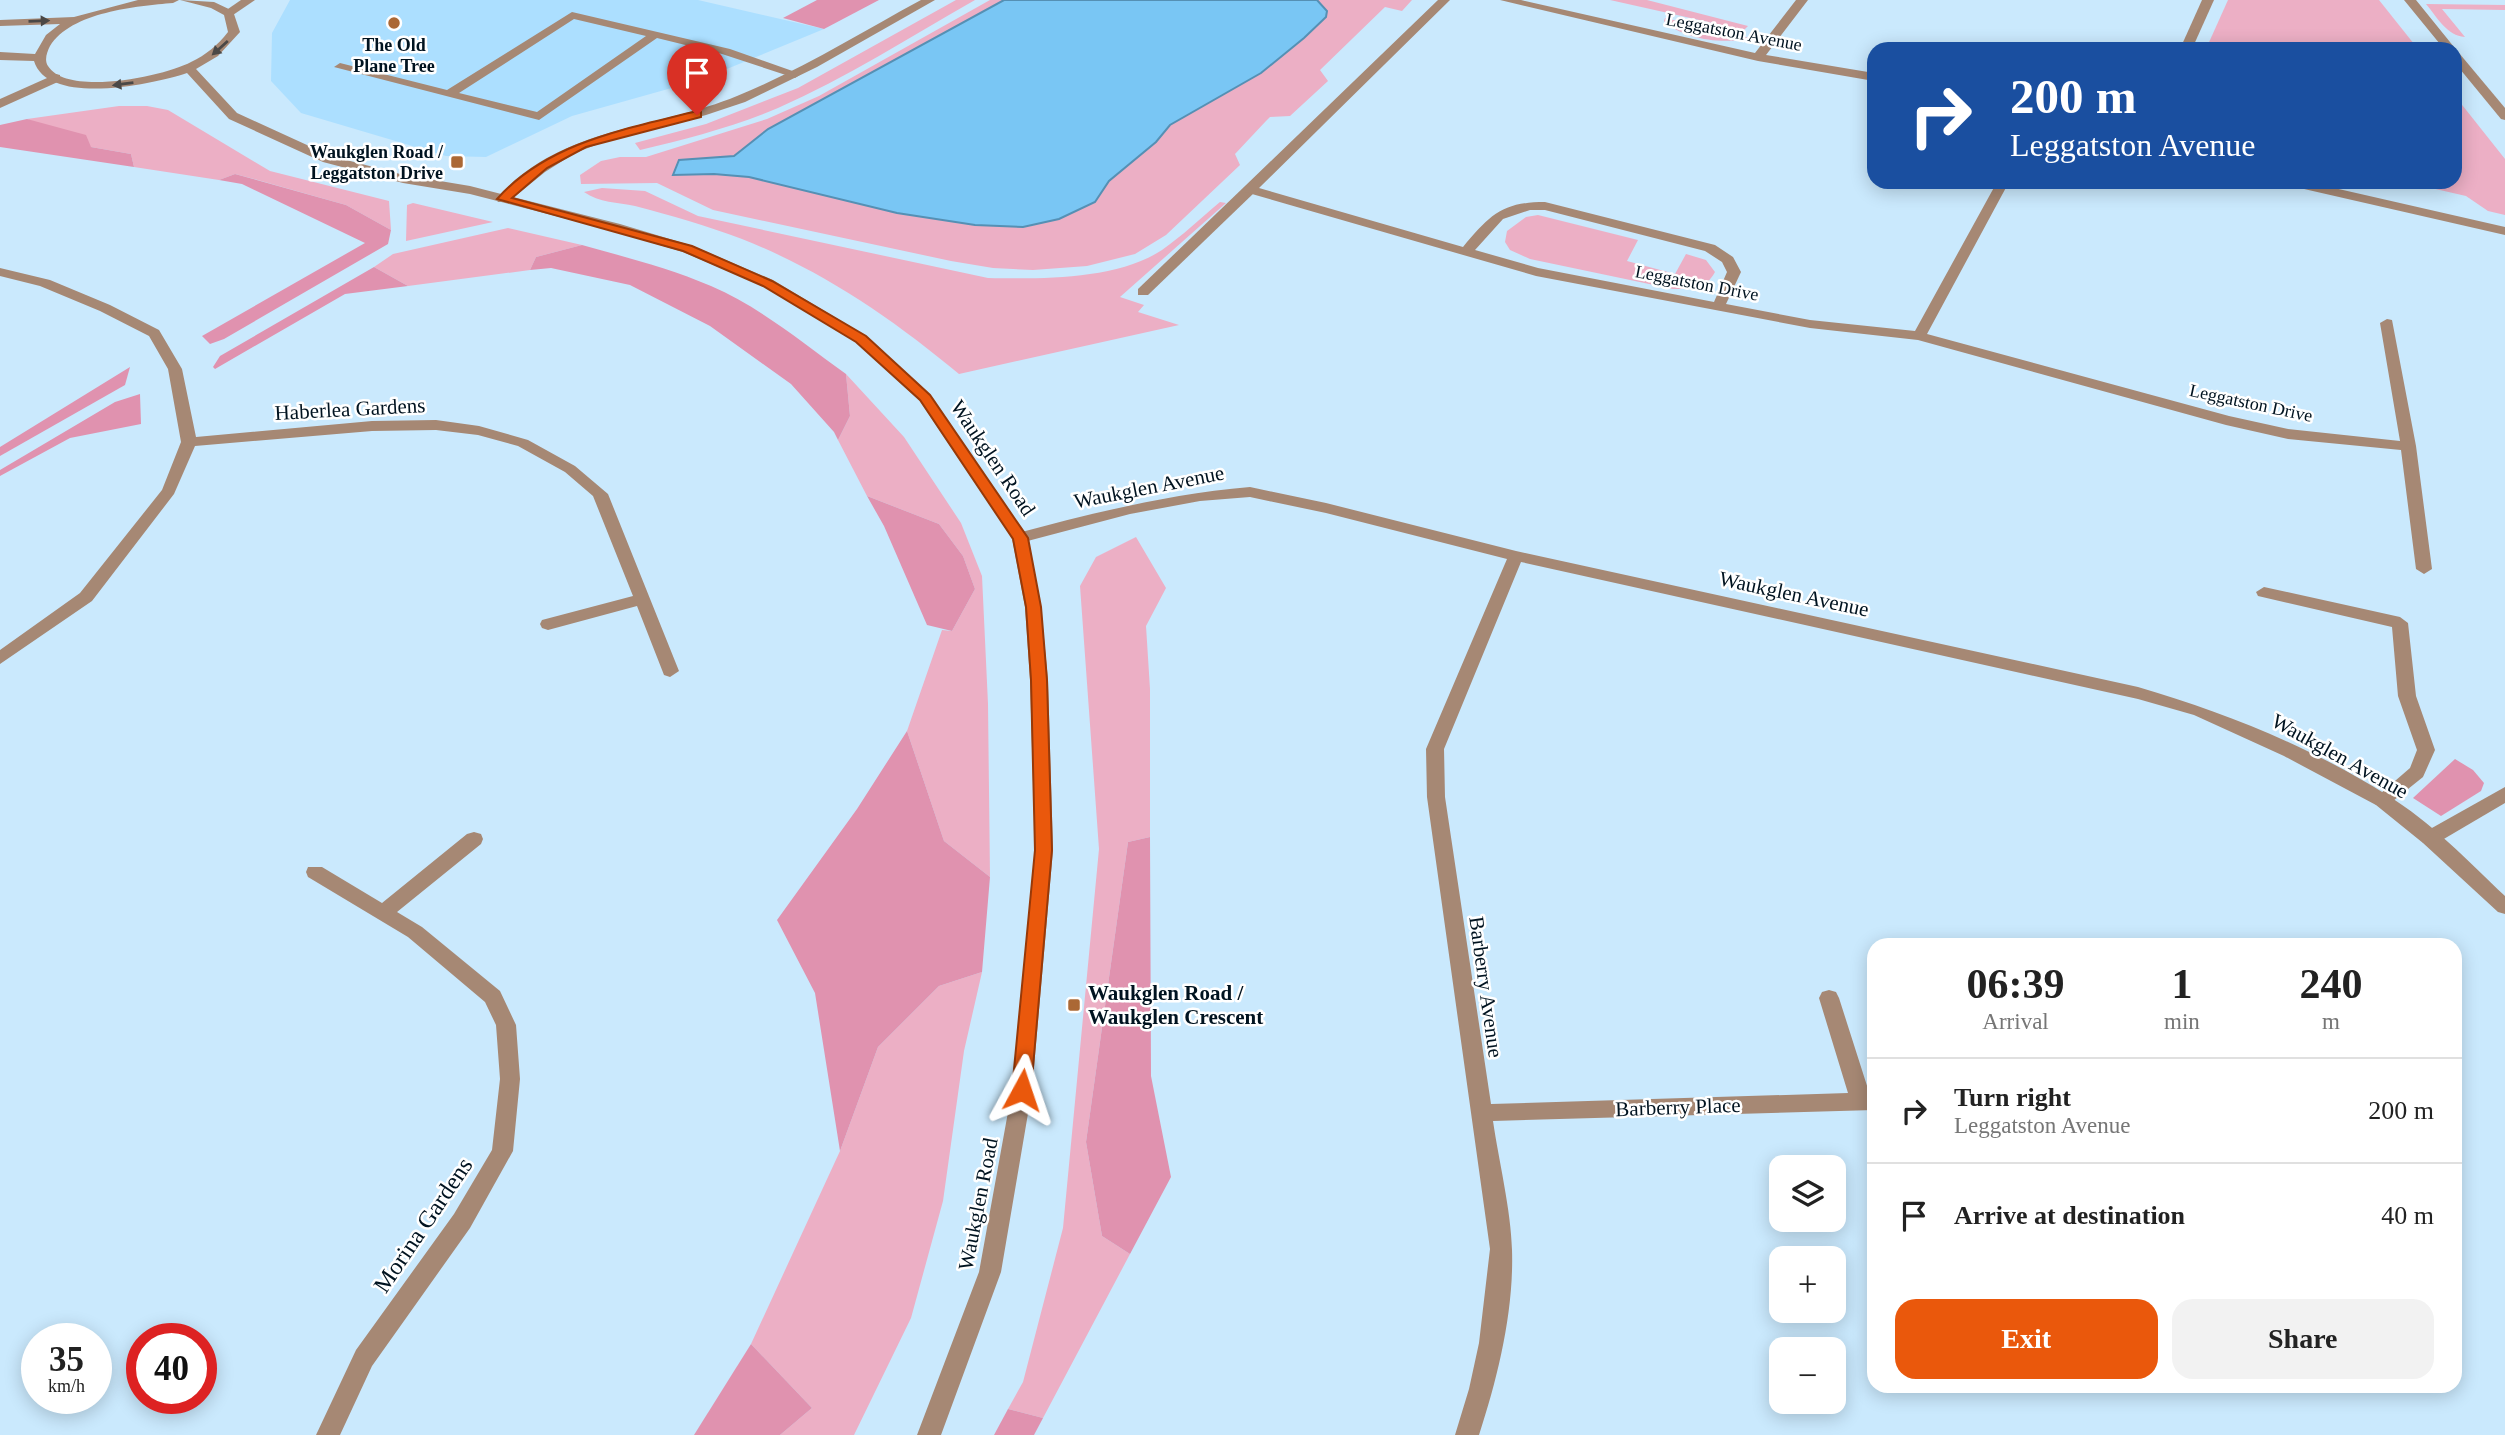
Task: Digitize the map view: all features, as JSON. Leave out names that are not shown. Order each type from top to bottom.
[{"type":"street","points":[[173,0],[147,0],[108,8],[77,20],[54,34],[43,46],[39,58],[43,69],[56,78],[84,85],[114,85],[152,80],[189,68],[220,50],[234,32],[229,13],[214,5],[186,0]]},
{"type":"street","points":[[229,13],[249,0]]},
{"type":"street","points":[[503,199],[543,166],[582,145],[697,115],[740,100],[796,74],[929,0]]},
{"type":"street","points":[[1143,292],[1444,0]]},
{"type":"street","name":"Leggatston Avenue","points":[[1506,0],[1758,57],[1867,75]]},
{"type":"street","points":[[1758,57],[1802,0]]},
{"type":"street","points":[[2189,42],[2208,0]]},
{"type":"street","points":[[2410,0],[2444,42]]},
{"type":"street","points":[[448,94],[572,15],[726,51],[796,74]]},
{"type":"street","points":[[0,23],[77,20]]},
{"type":"street","points":[[340,67],[539,116],[656,34]]},
{"type":"street","points":[[0,56],[39,58]]},
{"type":"street","points":[[2462,64],[2505,116]]},
{"type":"street","name":"Waukglen Road","points":[[189,68],[233,116],[327,159],[403,179],[470,190],[688,249],[768,284],[861,339],[925,398],[1020,538],[1033,607],[1039,680],[1044,850],[1022,1090],[990,1272],[929,1435]]},
{"type":"street","points":[[0,104],[56,78]]},
{"type":"street","name":"Leggatston Drive","points":[[1250,189],[1536,272],[1810,324],[1919,336],[2276,431],[2408,446]]},
{"type":"street","points":[[1919,336],[1999,189]]},
{"type":"street","points":[[2322,189],[2505,231]]},
{"type":"street","points":[[1466,252],[1508,208],[1545,206],[1710,248],[1728,260],[1734,272],[1718,307]]},
{"type":"street","points":[[0,272],[45,283],[105,308],[154,333],[174,369],[189,443],[169,491],[86,597],[0,658]]},
{"type":"street","points":[[2387,323],[2408,446],[2424,569]]},
{"type":"street","name":"Haberlea Gardens","points":[[189,443],[372,426],[436,425],[480,431],[523,443],[570,469],[600,494],[670,671]]},
{"type":"street","name":"Waukglen Avenue","points":[[1020,538],[1130,509],[1200,496],[1250,492],[1326,508],[1516,556],[2138,693],[2200,711],[2239,728],[2290,751],[2382,800],[2430,838],[2505,907]]},
{"type":"street","name":"Barberry Avenue","points":[[1467,1435],[1478,1403],[1497,1313],[1501,1248],[1436,797],[1436,749],[1457,692],[1516,556]]},
{"type":"street","points":[[2264,592],[2400,623],[2407,696],[2426,750],[2417,772],[2382,800]]},
{"type":"street","points":[[548,624],[642,600]]},
{"type":"street","points":[[2430,838],[2505,794]]},
{"type":"street","points":[[383,913],[474,839]]},
{"type":"street","name":"Morina Gardens","points":[[315,872],[415,932],[493,997],[506,1025],[510,1079],[502,1151],[462,1221],[364,1358],[328,1435]]},
{"type":"street","points":[[1829,998],[1867,1098]]},
{"type":"street","name":"Barberry Place","points":[[1481,1113],[1867,1101]]},
{"type":"shaded area","points":[[290,0],[698,0],[824,29],[700,80],[572,116],[486,157],[446,156],[301,113],[271,81],[272,33]]},
{"type":"shaded area","points":[[817,0],[879,0],[824,29],[783,18]]},
{"type":"shaded area","points":[[956,0],[975,0],[853,70],[778,108],[727,127],[657,146],[640,150],[635,143],[706,124],[798,88]]},
{"type":"shaded area","points":[[990,0],[1412,0],[1402,11],[1385,7],[1320,70],[1328,81],[1290,116],[1270,117],[1235,154],[1240,165],[1166,235],[1135,254],[1087,266],[1033,270],[993,268],[713,210],[657,183],[581,184],[580,175],[601,161],[620,157],[646,157],[767,119],[819,96]]},
{"type":"shaded area","points":[[1004,0],[1317,0],[1327,11],[1326,17],[1304,38],[1261,73],[1170,125],[1156,142],[1109,181],[1095,202],[1059,219],[1023,227],[975,225],[897,213],[749,177],[673,175],[679,160],[734,156],[768,129]]},
{"type":"shaded area","points":[[1610,0],[1647,0],[1748,26],[1744,30]]},
{"type":"shaded area","points":[[2228,0],[2379,0],[2412,42],[2209,42]]},
{"type":"shaded area","points":[[2426,4],[2505,5],[2505,10],[2442,9],[2465,37],[2448,30]]},
{"type":"shaded area","points":[[1665,18],[1749,38],[1727,41],[1704,39],[1672,27],[1664,21]]},
{"type":"shaded area","points":[[2462,105],[2505,159],[2505,215],[2488,211],[2466,196],[2436,189],[2462,189]]},
{"type":"shaded area","points":[[119,106],[147,106],[168,110],[270,171],[389,201],[391,230],[346,205],[235,174],[219,180],[134,167],[131,154],[91,147],[27,119]]},
{"type":"shaded area","points":[[27,119],[86,135],[91,147],[131,154],[134,167],[0,147],[0,125]]},
{"type":"shaded area","points":[[235,174],[346,205],[391,230],[388,244],[224,339],[210,344],[202,336],[365,243],[242,184],[219,180]]},
{"type":"shaded area","points":[[602,188],[645,191],[698,216],[988,278],[1078,276],[1123,267],[1162,250],[1220,202],[1226,203],[1120,297],[1144,305],[1138,312],[1179,325],[959,374],[883,316],[801,266],[716,230],[635,206],[602,200],[584,192]]},
{"type":"shaded area","points":[[413,203],[493,222],[406,241],[407,205]]},
{"type":"shaded area","points":[[1538,215],[1638,240],[1627,261],[1675,274],[1686,254],[1706,260],[1715,272],[1703,285],[1673,289],[1530,259],[1510,250],[1505,242],[1507,231],[1526,217]]},
{"type":"shaded area","points":[[508,228],[582,245],[536,257],[530,270],[408,286],[374,267],[393,254]]},
{"type":"shaded area","points":[[582,245],[647,263],[711,286],[747,304],[781,326],[846,374],[850,416],[838,440],[791,384],[710,326],[630,285],[551,268],[530,270],[536,257]]},
{"type":"shaded area","points":[[374,267],[408,286],[345,294],[215,369],[213,367],[220,356]]},
{"type":"shaded area","points":[[130,367],[125,385],[0,456],[0,447]]},
{"type":"shaded area","points":[[846,374],[904,437],[961,523],[982,576],[988,704],[990,877],[944,841],[907,731],[942,630],[952,631],[975,589],[963,556],[939,524],[867,496],[838,440],[850,416]]},
{"type":"shaded area","points":[[140,394],[141,424],[70,438],[0,476],[0,470],[115,402]]},
{"type":"shaded area","points":[[867,496],[939,524],[963,556],[975,589],[952,631],[927,625],[884,526]]},
{"type":"shaded area","points":[[1136,537],[1166,588],[1146,626],[1150,689],[1150,837],[1128,842],[1086,1142],[1102,1236],[1130,1254],[1043,1418],[1008,1409],[1023,1382],[1063,1228],[1099,849],[1080,586],[1096,557]]},
{"type":"shaded area","points":[[907,731],[944,841],[990,877],[982,972],[939,986],[878,1047],[840,1151],[815,993],[777,920],[857,809]]},
{"type":"shaded area","points":[[2455,759],[2473,770],[2484,783],[2481,791],[2441,816],[2413,798]]},
{"type":"shaded area","points":[[1150,837],[1151,1076],[1171,1177],[1130,1254],[1102,1236],[1086,1142],[1128,842]]},
{"type":"shaded area","points":[[982,972],[964,1051],[943,1201],[911,1318],[854,1435],[780,1435],[812,1408],[751,1344],[840,1151],[878,1047],[939,986]]},
{"type":"shaded area","points":[[751,1344],[812,1408],[780,1435],[694,1435]]},
{"type":"shaded area","points":[[1008,1409],[1043,1418],[1034,1435],[994,1435]]},
{"type":"place","name":"The Old Plane Tree","points":[[394,23]]},
{"type":"place","name":"Waukglen Road / Leggatston Drive","points":[[457,162]]},
{"type":"place","name":"Waukglen Road / Waukglen Crescent","points":[[1074,1005]]},
{"type":"route","points":[[697,115],[582,145],[543,166],[503,199],[688,249],[768,284],[861,339],[925,398],[1020,538],[1033,607],[1039,680],[1044,850],[1022,1090]]}]
